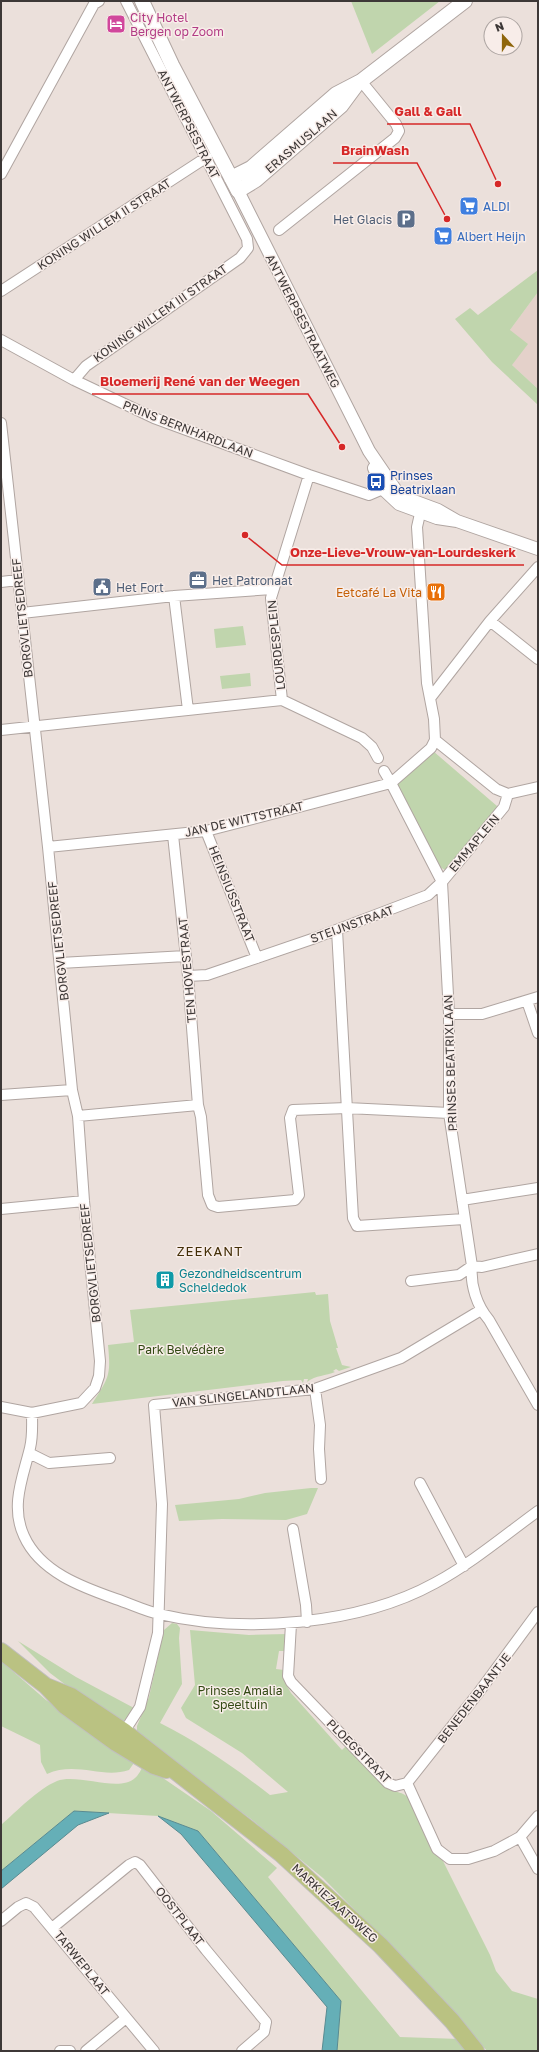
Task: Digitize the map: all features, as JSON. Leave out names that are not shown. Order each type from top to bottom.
[{"type":"main road","name":"ANTWERPSESTRAAT","points":[[142,1],[172,65],[238,191]]},
{"type":"main road","name":"ERASMUSLAAN","points":[[231,178],[251,168],[336,94],[359,82],[465,1]]},
{"type":"main road","name":"ERASMUSLAAN","points":[[238,191],[256,180],[341,106],[359,82]]},
{"type":"main road","name":"MARKIEZAATSWEG","points":[[1,1651],[46,1686],[71,1696],[120,1737],[161,1758],[176,1774],[206,1795],[264,1840],[370,1936],[452,2021],[476,2051]]},
{"type":"street","points":[[1,174],[94,4],[99,1]]},
{"type":"street","name":"ANTWERPSESTRAAT","points":[[126,1],[247,239],[248,248]]},
{"type":"street","points":[[279,230],[395,138],[399,131],[396,124],[359,82]]},
{"type":"street","name":"KONING WILLEM II STRAAT","points":[[1,291],[206,157]]},
{"type":"street","name":"ANTWERPSESTRAATWEG","points":[[238,191],[369,451],[397,492],[437,518],[457,521],[538,549]]},
{"type":"street","name":"KONING WILLEM III STRAAT","points":[[74,380],[86,366],[240,258],[248,248]]},
{"type":"street","name":"PRINS BERNHARDLAAN","points":[[1,340],[74,380],[154,418],[309,475],[369,495],[384,489]]},
{"type":"street","name":"BORGVLIETSEDREEF","points":[[1,423],[48,847],[72,1090],[78,1116],[84,1201],[100,1362],[100,1376],[95,1388],[81,1403],[32,1413]]},
{"type":"street","name":"ANTWERPSESTRAATWEG","points":[[369,451],[378,480],[384,489],[399,504],[422,508]]},
{"type":"street","points":[[272,589],[309,475]]},
{"type":"street","points":[[391,783],[431,748],[435,740],[431,696],[427,683],[417,527],[422,508]]},
{"type":"street","points":[[431,696],[490,621],[538,567]]},
{"type":"street","points":[[1,582],[18,580]]},
{"type":"street","name":"LOURDESPLEIN","points":[[1,730],[282,700],[271,598],[272,589],[174,596],[22,613]]},
{"type":"street","points":[[174,596],[188,710]]},
{"type":"street","points":[[490,621],[538,659]]},
{"type":"street","points":[[282,700],[362,738],[372,747],[378,758]]},
{"type":"street","points":[[435,740],[496,789],[508,794],[538,787]]},
{"type":"street","name":"EMMAPLEIN","points":[[384,771],[442,882],[504,807],[508,794]]},
{"type":"street","name":"JAN DE WITTSTRAAT","points":[[48,847],[173,835],[206,830],[391,783]]},
{"type":"street","name":"HEINSIUSSTRAAT","points":[[206,830],[257,958]]},
{"type":"street","name":"TEN HOVESTRAAT","points":[[173,835],[188,976],[198,1105],[201,1117],[208,1195],[212,1205],[218,1207],[295,1200],[299,1195],[290,1118],[292,1110],[347,1108]]},
{"type":"street","name":"STEIJNSTRAAT","points":[[188,976],[207,975],[337,930],[428,895],[442,882]]},
{"type":"street","name":"PRINSES BEATRIXLAAN","points":[[442,882],[449,1014],[450,1113],[464,1219],[472,1266],[473,1286],[481,1310],[489,1320],[538,1405]]},
{"type":"street","points":[[337,930],[353,1218],[357,1226],[464,1219]]},
{"type":"street","points":[[60,963],[186,956]]},
{"type":"street","points":[[449,1014],[482,1014],[538,997]]},
{"type":"street","points":[[527,1001],[538,1032]]},
{"type":"street","points":[[1,1095],[72,1090]]},
{"type":"street","points":[[78,1116],[198,1105]]},
{"type":"street","points":[[347,1108],[450,1113]]},
{"type":"street","points":[[462,1200],[538,1188]]},
{"type":"street","points":[[1,1209],[84,1201]]},
{"type":"street","points":[[411,1281],[459,1275],[472,1266],[482,1267],[538,1254]]},
{"type":"street","name":"VAN SLINGELANDTLAAN","points":[[158,1614],[162,1504],[154,1405],[315,1389],[401,1358],[481,1310]]},
{"type":"street","points":[[315,1389],[320,1425],[319,1449],[321,1479]]},
{"type":"street","points":[[1,1407],[32,1413],[32,1435],[29,1453],[19,1486],[17,1514],[24,1536],[33,1550],[49,1567],[88,1590],[158,1614],[217,1623],[291,1624],[367,1610],[412,1594],[464,1566],[538,1510]]},
{"type":"street","points":[[29,1453],[49,1463],[110,1458]]},
{"type":"street","points":[[420,1483],[464,1566]]},
{"type":"street","points":[[293,1529],[306,1606],[307,1622]]},
{"type":"street","name":"BENEDENBAANTJE","points":[[408,1783],[480,1692],[538,1612]]},
{"type":"street","points":[[120,1737],[140,1707],[158,1633],[158,1614]]},
{"type":"street","name":"PLOEGSTRAAT","points":[[291,1624],[288,1676],[291,1682],[388,1783],[395,1786],[408,1783],[437,1849],[450,1859],[468,1859],[494,1852],[520,1836],[538,1816]]},
{"type":"street","points":[[520,1836],[538,1869]]},
{"type":"street","name":"OOSTPLAAT","points":[[52,1928],[129,1865],[134,1862],[140,1865],[206,1950],[266,2022],[264,2032],[242,2051]]},
{"type":"street","name":"TARWEPLAAT","points":[[1,1921],[18,1907],[26,1903],[34,1906],[154,2051]]},
{"type":"street","points":[[86,2051],[126,2018]]},
{"type":"street","points":[[60,2051],[70,2051]]},
{"type":"shaded area","points":[[538,292],[538,389],[512,365],[510,330]]},
{"type":"green space","points":[[351,1],[440,1],[372,54]]},
{"type":"green space","points":[[538,270],[538,292],[510,330],[528,344],[512,365],[538,389],[538,405],[492,362],[455,319],[470,308],[478,315]]},
{"type":"green space","points":[[243,626],[246,645],[216,648],[214,629]]},
{"type":"green space","points":[[250,673],[251,686],[222,689],[220,676]]},
{"type":"green space","points":[[433,751],[497,806],[496,811],[445,870],[440,867],[397,783]]},
{"type":"green space","name":"Park Belvédère","points":[[315,1292],[316,1295],[328,1294],[330,1321],[338,1348],[336,1348],[342,1365],[351,1367],[339,1371],[336,1369],[333,1371],[335,1372],[314,1378],[307,1382],[308,1379],[304,1379],[303,1383],[301,1380],[283,1381],[92,1404],[108,1376],[108,1345],[134,1342],[130,1310]]},
{"type":"green space","points":[[318,1488],[307,1514],[286,1520],[222,1519],[179,1521],[175,1505],[239,1499],[265,1493]]},
{"type":"green space","name":"Prinses Amalia Speeltuin","points":[[172,1623],[177,1624],[180,1628],[179,1638],[182,1684],[160,1723],[217,1756],[270,1795],[288,1792],[242,1753],[186,1718],[181,1708],[195,1685],[190,1630],[249,1635],[287,1634],[286,1651],[279,1651],[276,1669],[284,1670],[284,1681],[291,1693],[342,1750],[346,1746],[386,1784],[408,1797],[431,1847],[443,1861],[490,1955],[496,1971],[512,1991],[538,1999],[538,2051],[487,2051],[445,2001],[323,1878],[251,1819],[147,1743],[137,1731],[137,1726],[149,1697],[164,1630]]},
{"type":"green space","points":[[18,1641],[76,1677],[134,1708],[129,1717],[123,1721],[83,1698],[50,1673]]},
{"type":"green space","points":[[1,1661],[46,1700],[136,1760],[129,1770],[109,1773],[68,1769],[58,1770],[47,1774],[41,1762],[40,1745],[1,1726]]},
{"type":"green space","points":[[144,1765],[211,1811],[277,1868],[268,1877],[400,2037],[460,2039],[469,2051],[337,2051],[341,2001],[198,1831],[158,1816],[74,1811],[1,1871],[1,1825],[42,1789],[57,1781],[66,1779],[119,1784],[128,1782],[139,1774]]},
{"type":"water","points":[[74,1811],[109,1813],[78,1825],[1,1889],[1,1871]]},
{"type":"water","points":[[158,1816],[198,1831],[341,2001],[337,2051],[322,2051],[327,2007],[181,1834]]},
{"type":"place","name":"City Hotel Bergen op Zoom","points":[[116,24]]},
{"type":"place","name":"Gall & Gall","points":[[498,184]]},
{"type":"place","name":"ALDI","points":[[469,206]]},
{"type":"place","name":"Het Glacis","points":[[406,219]]},
{"type":"place","name":"BrainWash","points":[[447,219]]},
{"type":"place","name":"Albert Heijn","points":[[443,236]]},
{"type":"place","name":"Bloemerij René van der Weegen","points":[[342,447]]},
{"type":"place","name":"Prinses Beatrixlaan","points":[[376,482]]},
{"type":"place","name":"Onze-Lieve-Vrouw-van-Lourdeskerk","points":[[245,535]]},
{"type":"place","name":"Het Patronaat","points":[[198,580]]},
{"type":"place","name":"Het Fort","points":[[102,587]]},
{"type":"place","name":"Eetcafé La Vita","points":[[436,592]]},
{"type":"place","name":"Gezondheidscentrum Scheldedok","points":[[165,1280]]},
{"type":"district","name":"ZEEKANT","points":[[210,1251]]}]
